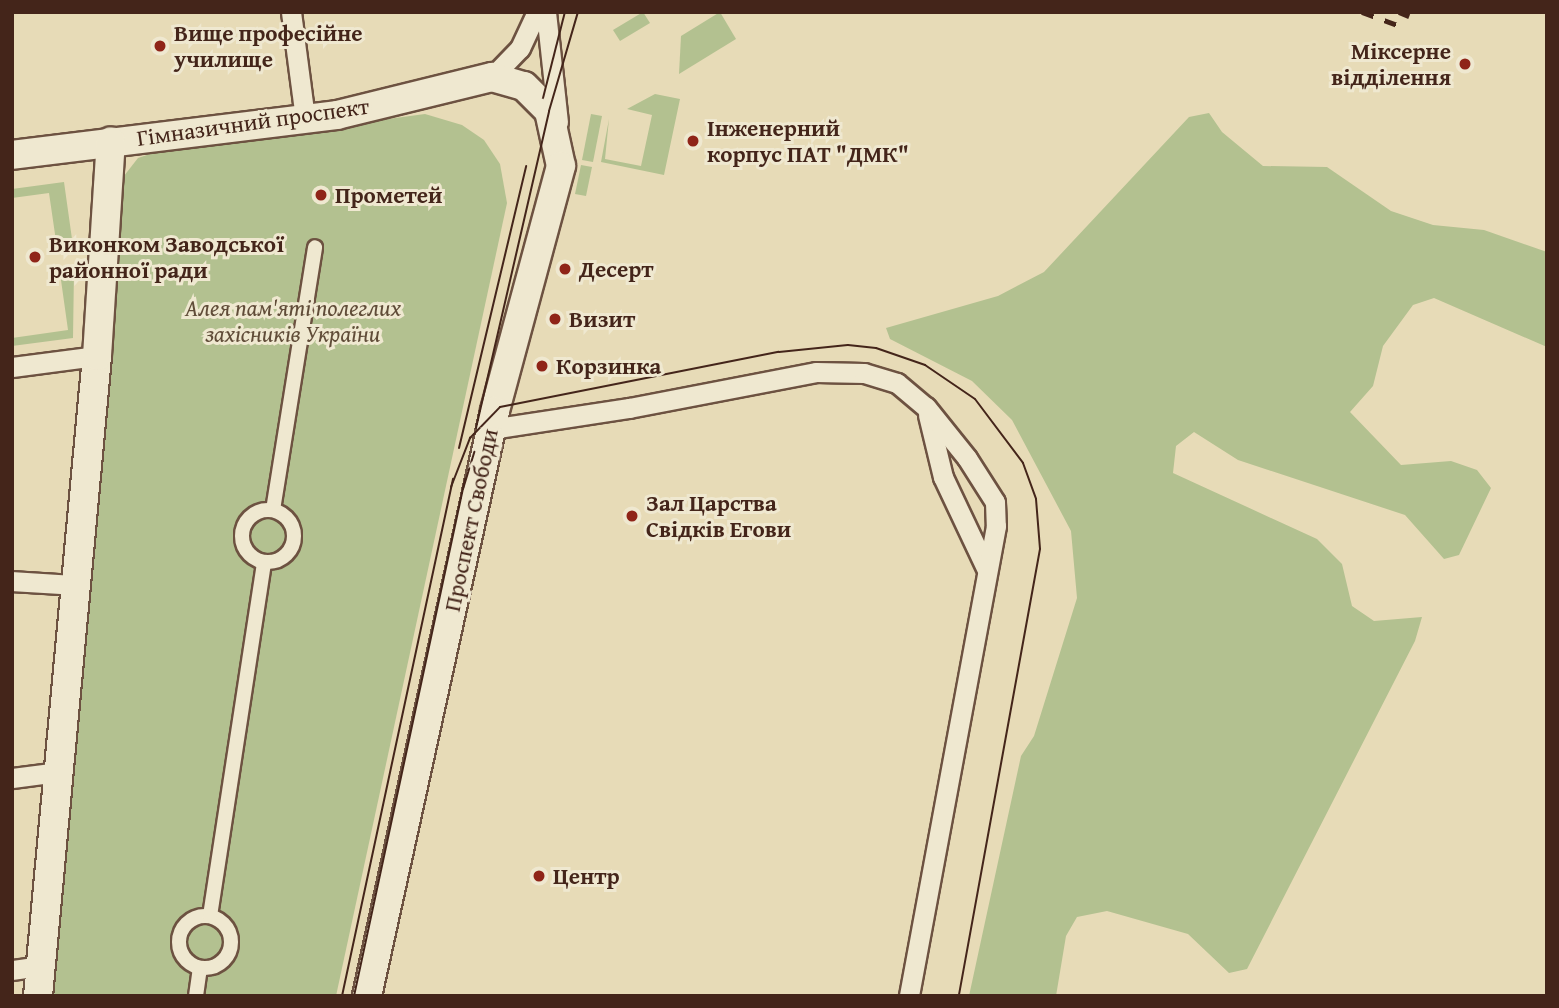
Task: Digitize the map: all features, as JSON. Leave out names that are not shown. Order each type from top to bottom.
[{"type":"main road","name":"Гімназичний проспект","points":[[12,155],[305,119],[492,77]]},
{"type":"main road","points":[[492,77],[510,79],[542,100],[561,166]]},
{"type":"main road","points":[[38,996],[97,356],[111,141]]},
{"type":"main road","name":"Проспект Свободи","points":[[367,996],[491,429],[561,166]]},
{"type":"street","points":[[291,12],[305,119]]},
{"type":"street","points":[[492,77],[520,48],[537,12]]},
{"type":"street","name":"Проспект Свободи","points":[[546,12],[561,166]]},
{"type":"street","points":[[492,77],[548,46]]},
{"type":"street","points":[[273,510],[315,247]]},
{"type":"street","points":[[12,367],[97,356]]},
{"type":"street","points":[[491,429],[629,408],[816,372],[864,373],[897,383],[926,407],[995,502],[996,526],[909,996]]},
{"type":"street","points":[[926,407],[943,477],[987,570]]},
{"type":"street","points":[[273,510],[290,521],[294,541],[283,558],[264,562],[246,551],[242,532],[253,514],[273,510]]},
{"type":"street","points":[[210,916],[264,562]]},
{"type":"street","points":[[12,580],[76,585]]},
{"type":"street","points":[[12,778],[58,772]]},
{"type":"street","points":[[210,916],[227,927],[231,947],[220,964],[200,968],[183,957],[179,937],[190,920],[210,916]]},
{"type":"street","points":[[12,970],[41,966]]},
{"type":"street","points":[[196,996],[200,968]]},
{"type":"green space","points":[[643,12],[650,23],[620,41],[613,30]]},
{"type":"green space","points":[[720,12],[736,39],[679,74],[681,36]]},
{"type":"green space","points":[[655,94],[680,99],[664,175],[601,162],[609,119],[605,159],[641,166],[652,115],[627,109]]},
{"type":"green space","points":[[1209,113],[1222,132],[1263,166],[1327,167],[1391,211],[1433,225],[1484,230],[1547,252],[1547,347],[1434,298],[1413,305],[1383,346],[1373,386],[1350,412],[1401,465],[1451,461],[1477,470],[1491,488],[1459,555],[1444,559],[1405,515],[1238,460],[1194,432],[1176,446],[1173,473],[1317,539],[1342,564],[1352,606],[1374,621],[1422,617],[1415,641],[1247,969],[1229,973],[1188,934],[1107,911],[1077,917],[1066,936],[1056,996],[969,996],[1021,756],[1034,736],[1077,598],[1071,531],[1012,420],[972,381],[890,339],[886,328],[998,296],[1044,272],[1189,117]]},
{"type":"green space","name":"Алея пам'яті полеглих захісників України","points":[[425,114],[462,125],[484,140],[500,164],[507,203],[336,996],[51,996],[120,181],[138,158],[165,149]]},
{"type":"green space","points":[[591,114],[602,116],[593,162],[582,160]]},
{"type":"green space","points":[[581,165],[592,167],[586,196],[575,194]]},
{"type":"green space","points":[[64,182],[72,239],[56,241],[49,193],[12,198],[12,189]]},
{"type":"green space","points":[[74,271],[73,338],[12,346],[12,338],[68,330],[60,273]]},
{"type":"tram line","points":[[543,98],[565,12]]},
{"type":"tram line","points":[[476,428],[549,111],[578,12]]},
{"type":"tram line","points":[[459,448],[526,166]]},
{"type":"tram line","points":[[451,487],[470,438],[500,407],[779,352],[848,345],[876,348],[925,365],[975,399],[1023,463],[1036,499],[1040,549],[959,996]]},
{"type":"tram line","points":[[463,489],[474,452]]},
{"type":"tram line","points":[[342,996],[453,479]]},
{"type":"tram line","points":[[354,996],[465,479]]},
{"type":"railway","points":[[1362,12],[1403,27]]},
{"type":"railway","points":[[1399,12],[1409,16]]},
{"type":"place","name":"Вище професійне училище","points":[[160,46]]},
{"type":"place","name":"Міксерне відділення","points":[[1465,64]]},
{"type":"place","name":"Інженерний корпус ПАТ \"ДМК\"","points":[[693,141]]},
{"type":"place","name":"Прометей","points":[[321,195]]},
{"type":"place","name":"Виконком Заводської районної ради","points":[[35,257]]},
{"type":"place","name":"Десерт","points":[[565,269]]},
{"type":"place","name":"Визит","points":[[555,319]]},
{"type":"place","name":"Корзинка","points":[[542,366]]},
{"type":"place","name":"Зал Царства Свiдкiв Егови","points":[[632,516]]},
{"type":"place","name":"Центр","points":[[539,876]]}]
